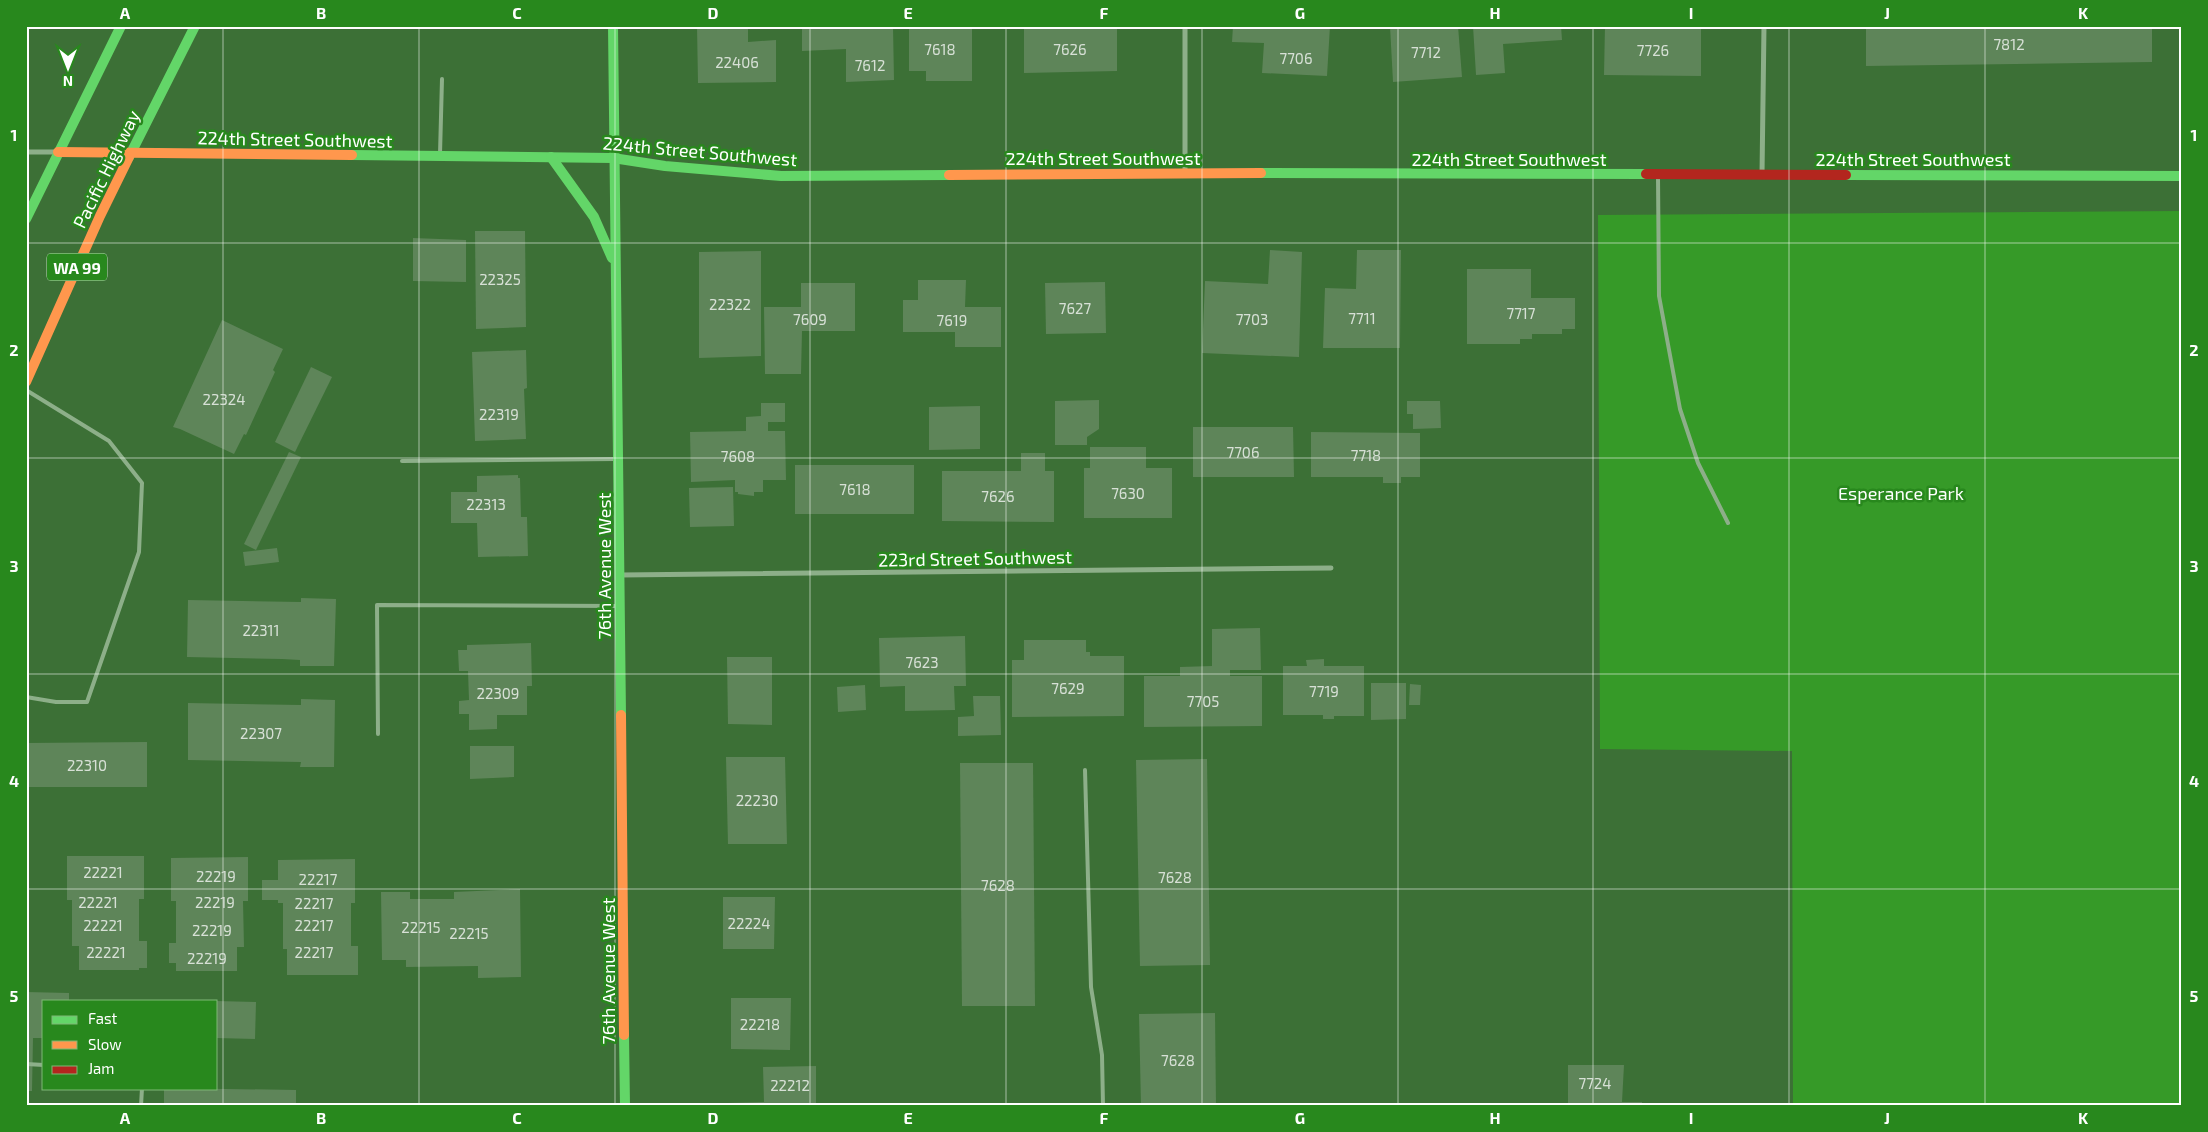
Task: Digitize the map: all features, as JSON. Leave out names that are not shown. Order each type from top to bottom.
[{"type":"main road","points":[[26,219],[121,26]]},
{"type":"main road","name":"Pacific Highway","points":[[26,382],[130,154],[195,26]]},
{"type":"main road","name":"76th Avenue West","points":[[613,26],[625,1106]]},
{"type":"main road","name":"224th Street Southwest","points":[[58,152],[613,158],[665,166],[781,176],[1185,173],[1658,176],[1762,174],[2182,176]]},
{"type":"main road","points":[[551,157],[586,202],[604,236],[615,268]]},
{"type":"street","points":[[1184,26],[1185,173]]},
{"type":"street","points":[[1762,174],[1764,26]]},
{"type":"street","name":"224th Street Southwest","points":[[26,152],[58,152]]},
{"type":"street","name":"223rd Street Southwest","points":[[620,575],[1331,568]]},
{"type":"lane","points":[[440,157],[442,79]]},
{"type":"lane","points":[[1658,176],[1659,296],[1680,409],[1698,463],[1728,523]]},
{"type":"lane","points":[[26,390],[109,440],[142,483],[139,552],[87,702],[56,702],[26,697]]},
{"type":"lane","points":[[402,461],[618,459]]},
{"type":"lane","points":[[378,734],[377,605],[620,606]]},
{"type":"lane","points":[[1085,770],[1091,987],[1102,1056],[1103,1106]]},
{"type":"lane","points":[[26,1064],[42,1065]]},
{"type":"lane","points":[[141,1106],[142,1090]]},
{"type":"green space","name":"Esperance Park","points":[[2182,211],[2182,1106],[1793,1106],[1792,751],[1600,749],[1598,215]]},
{"type":"building","points":[[697,26],[748,26],[748,42],[776,40],[776,82],[698,83]]},
{"type":"building","points":[[802,26],[893,26],[894,80],[846,82],[846,49],[802,51]]},
{"type":"building","points":[[909,26],[972,26],[972,81],[926,81],[926,71],[909,71]]},
{"type":"building","points":[[1024,26],[1117,26],[1117,71],[1024,73]]},
{"type":"building","points":[[1233,26],[1330,26],[1327,76],[1262,73],[1264,43],[1232,42]]},
{"type":"building","points":[[1390,26],[1458,26],[1462,77],[1393,82]]},
{"type":"building","points":[[1473,26],[1561,26],[1562,40],[1503,44],[1505,73],[1476,75]]},
{"type":"building","points":[[1605,26],[1701,26],[1701,76],[1604,75]]},
{"type":"building","points":[[1866,26],[2152,26],[2152,62],[1866,66]]},
{"type":"building","points":[[475,231],[525,231],[526,327],[476,329]]},
{"type":"building","points":[[413,238],[466,240],[466,282],[413,281]]},
{"type":"building","points":[[1270,250],[1302,252],[1299,357],[1202,353],[1205,281],[1268,284]]},
{"type":"building","points":[[1357,250],[1401,250],[1400,348],[1323,348],[1325,288],[1356,289]]},
{"type":"building","points":[[761,251],[761,356],[699,358],[699,252]]},
{"type":"building","points":[[1467,269],[1531,269],[1531,298],[1575,298],[1575,329],[1562,329],[1562,334],[1532,334],[1532,339],[1520,339],[1520,344],[1467,344]]},
{"type":"building","points":[[918,280],[966,280],[965,307],[1001,307],[1001,347],[955,347],[955,332],[903,332],[903,300],[918,300]]},
{"type":"building","points":[[1105,282],[1106,333],[1046,334],[1045,283]]},
{"type":"building","points":[[801,283],[855,283],[855,331],[802,331],[801,374],[765,374],[764,307],[801,307]]},
{"type":"building","points":[[222,320],[283,349],[273,370],[275,372],[246,435],[244,434],[234,454],[173,427]]},
{"type":"building","points":[[526,350],[527,388],[524,389],[526,439],[475,441],[472,352]]},
{"type":"building","points":[[311,367],[332,377],[295,452],[275,442]]},
{"type":"building","points":[[1099,400],[1099,429],[1087,437],[1087,445],[1055,445],[1055,401]]},
{"type":"building","points":[[1407,401],[1440,401],[1441,428],[1413,429],[1413,414],[1407,414]]},
{"type":"building","points":[[761,403],[785,403],[785,422],[768,422],[768,431],[785,431],[786,480],[763,480],[763,492],[754,492],[754,496],[735,492],[735,480],[691,482],[690,432],[746,431],[746,417],[761,416]]},
{"type":"building","points":[[980,406],[980,449],[929,450],[929,407]]},
{"type":"building","points":[[1193,427],[1293,427],[1294,477],[1193,477]]},
{"type":"building","points":[[1311,432],[1420,433],[1420,477],[1401,477],[1401,483],[1383,483],[1383,477],[1311,477]]},
{"type":"building","points":[[1090,447],[1146,447],[1146,468],[1172,468],[1172,518],[1084,518],[1084,468],[1090,468]]},
{"type":"building","points":[[289,452],[301,457],[256,550],[244,544]]},
{"type":"building","points":[[1021,453],[1045,453],[1045,471],[1054,471],[1054,522],[942,521],[942,471],[1021,471]]},
{"type":"building","points":[[795,465],[914,465],[914,514],[795,514]]},
{"type":"building","points":[[518,475],[518,478],[520,478],[521,517],[527,517],[528,556],[478,557],[477,523],[451,523],[451,492],[477,492],[477,476]]},
{"type":"building","points":[[733,487],[734,526],[690,527],[689,488]]},
{"type":"building","points":[[277,548],[279,562],[245,566],[243,552]]},
{"type":"building","points":[[301,598],[336,599],[334,666],[300,666],[300,660],[187,657],[188,600],[301,602]]},
{"type":"building","points":[[1260,628],[1261,670],[1230,670],[1230,676],[1262,676],[1262,726],[1144,727],[1144,676],[1180,676],[1180,667],[1212,666],[1212,629]]},
{"type":"building","points":[[965,636],[966,686],[954,686],[955,710],[905,711],[905,686],[880,687],[879,638]]},
{"type":"building","points":[[1024,640],[1086,640],[1086,652],[1090,652],[1090,656],[1124,656],[1124,716],[1012,717],[1012,660],[1024,660]]},
{"type":"building","points":[[531,643],[532,686],[527,686],[527,715],[497,715],[497,729],[469,730],[469,714],[459,714],[459,701],[469,700],[468,671],[459,671],[458,650],[467,650],[467,645]]},
{"type":"building","points":[[727,657],[772,657],[772,725],[728,724]]},
{"type":"building","points":[[1324,659],[1324,666],[1364,666],[1364,716],[1334,716],[1334,719],[1323,719],[1323,715],[1283,715],[1283,666],[1307,666],[1306,660]]},
{"type":"building","points":[[1371,683],[1406,683],[1406,719],[1371,720]]},
{"type":"building","points":[[1410,684],[1421,685],[1420,705],[1409,705]]},
{"type":"building","points":[[865,685],[866,710],[838,712],[837,687]]},
{"type":"building","points":[[973,696],[1000,696],[1001,735],[958,736],[958,717],[974,716]]},
{"type":"building","points":[[301,699],[335,700],[334,767],[300,767],[301,762],[188,760],[188,703],[301,705]]},
{"type":"building","points":[[147,742],[147,787],[26,787],[26,743]]},
{"type":"building","points":[[470,746],[514,746],[514,777],[470,779]]},
{"type":"building","points":[[726,757],[785,757],[787,844],[728,844]]},
{"type":"building","points":[[1207,759],[1210,965],[1140,966],[1136,760]]},
{"type":"building","points":[[960,763],[1033,763],[1035,1006],[962,1006]]},
{"type":"building","points":[[67,856],[144,856],[144,899],[139,899],[139,941],[147,941],[147,968],[139,968],[139,970],[79,970],[79,946],[72,946],[72,900],[67,900]]},
{"type":"building","points":[[248,857],[248,901],[243,901],[244,947],[237,947],[237,971],[176,971],[176,963],[169,963],[169,943],[176,943],[176,901],[171,901],[171,858]]},
{"type":"building","points":[[355,859],[355,903],[351,903],[351,946],[358,946],[358,975],[287,975],[287,949],[283,949],[283,903],[278,903],[278,900],[262,900],[262,880],[278,880],[278,860]]},
{"type":"building","points":[[520,889],[521,977],[478,978],[478,966],[406,967],[406,960],[382,960],[381,892],[410,892],[410,899],[454,899],[454,892]]},
{"type":"building","points":[[723,897],[775,897],[774,949],[723,949]]},
{"type":"building","points":[[26,992],[69,993],[69,1000],[42,1000],[42,1038],[33,1038],[32,1091],[26,1091]]},
{"type":"building","points":[[731,998],[791,998],[790,1050],[731,1049]]},
{"type":"building","points":[[218,1001],[256,1002],[255,1039],[218,1038]]},
{"type":"building","points":[[1215,1013],[1216,1106],[1141,1106],[1139,1014]]},
{"type":"building","points":[[1568,1065],[1624,1065],[1622,1102],[1642,1102],[1642,1106],[1568,1106]]},
{"type":"building","points":[[816,1066],[816,1103],[777,1104],[777,1106],[727,1106],[727,1103],[764,1102],[763,1067]]},
{"type":"building","points":[[164,1090],[296,1090],[296,1106],[164,1106]]},
{"type":"traffic: fast","points":[[26,219],[121,26]]},
{"type":"traffic: fast","points":[[129,157],[195,26]]},
{"type":"traffic: fast","points":[[613,26],[621,715]]},
{"type":"traffic: fast","points":[[352,155],[613,158],[665,166],[781,176],[949,175]]},
{"type":"traffic: fast","points":[[551,157],[594,217],[612,258]]},
{"type":"traffic: fast","points":[[1261,173],[1646,174]]},
{"type":"traffic: fast","points":[[1846,175],[2182,176]]},
{"type":"traffic: fast","points":[[624,1035],[625,1106]]},
{"type":"traffic: slow","points":[[58,152],[352,155]]},
{"type":"traffic: slow","points":[[26,382],[100,216],[129,157]]},
{"type":"traffic: slow","points":[[949,175],[1261,173]]},
{"type":"traffic: slow","points":[[621,715],[624,1035]]},
{"type":"traffic: jam","points":[[1646,174],[1846,175]]}]
